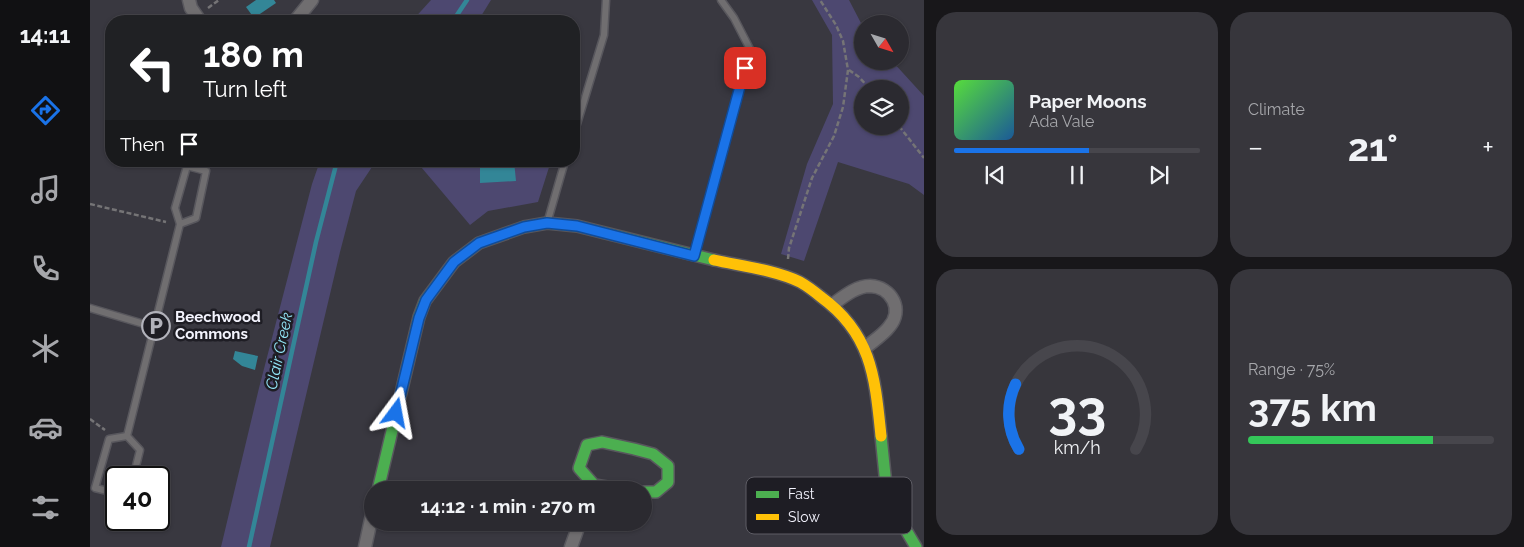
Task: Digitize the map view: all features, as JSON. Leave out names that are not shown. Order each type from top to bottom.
[{"type":"street","points":[[189,0],[191,8],[196,15]]},
{"type":"street","points":[[300,15],[312,0]]},
{"type":"street","points":[[380,481],[419,318],[426,300],[454,262],[479,243],[524,227],[547,223],[577,226],[694,256],[776,274],[800,282],[832,305],[848,321],[866,348],[877,396],[885,477]]},
{"type":"street","points":[[832,305],[857,289],[869,286],[884,289],[894,300],[897,312],[890,327],[866,348]]},
{"type":"street","points":[[589,481],[579,468],[587,445],[602,442],[653,454],[668,466],[668,482],[656,492],[652,492]]},
{"type":"street","points":[[365,547],[368,531]]},
{"type":"street","points":[[571,547],[577,531]]},
{"type":"street","points":[[908,534],[916,547]]},
{"type":"lane","points":[[580,114],[604,35],[606,0]]},
{"type":"lane","points":[[694,256],[750,49],[734,18],[721,0]]},
{"type":"lane","points":[[127,436],[180,224],[175,208],[187,167]]},
{"type":"lane","points":[[180,224],[196,218],[206,171],[191,167]]},
{"type":"lane","points":[[547,223],[563,167]]},
{"type":"lane","points":[[90,308],[154,327]]},
{"type":"lane","points":[[127,436],[140,450],[136,466]]},
{"type":"lane","points":[[105,490],[95,488],[109,439],[127,436]]},
{"type":"path","points":[[788,259],[789,248],[812,178],[834,136],[843,107],[848,70],[843,41],[820,0]]},
{"type":"path","points":[[848,70],[861,80]]},
{"type":"path","points":[[906,135],[924,158]]},
{"type":"path","points":[[90,204],[166,222]]},
{"type":"path","points":[[90,419],[106,431]]},
{"type":"shaded area","points":[[431,0],[491,0],[482,15],[417,15]]},
{"type":"shaded area","points":[[812,0],[849,0],[857,15],[854,15],[854,70],[900,70],[924,96],[924,195],[909,184],[838,162],[804,261],[781,254],[807,164],[833,104],[832,35]]},
{"type":"shaded area","points":[[318,167],[372,167],[356,191],[270,547],[221,547],[259,388]]},
{"type":"shaded area","points":[[421,167],[549,167],[538,202],[488,211],[470,225]]},
{"type":"water","points":[[256,0],[274,0],[276,3],[258,15],[252,15],[246,7]]},
{"type":"water","points":[[480,167],[515,167],[516,181],[480,183]]},
{"type":"water","points":[[235,351],[258,356],[255,370],[242,366],[233,359]]},
{"type":"waterway","name":"Clair Creek","points":[[457,15],[467,0]]},
{"type":"waterway","name":"Clair Creek","points":[[249,547],[316,242],[335,167]]},
{"type":"traffic: fast","points":[[380,481],[419,317],[425,301],[454,262],[479,243],[524,227],[547,223],[577,226],[714,260]]},
{"type":"traffic: fast","points":[[881,436],[885,477]]},
{"type":"traffic: fast","points":[[590,481],[579,468],[587,445],[602,442],[653,454],[668,466],[668,482],[656,492],[652,492]]},
{"type":"traffic: fast","points":[[908,534],[916,547]]},
{"type":"traffic: slow","points":[[714,260],[769,271],[800,282],[838,311],[851,326],[861,342],[868,359],[873,376],[881,436]]},
{"type":"place","name":"Beechwood Commons","points":[[156,326]]},
{"type":"route","points":[[396,413],[419,318],[426,300],[454,262],[479,243],[524,227],[547,223],[577,226],[694,256],[745,68]]}]
